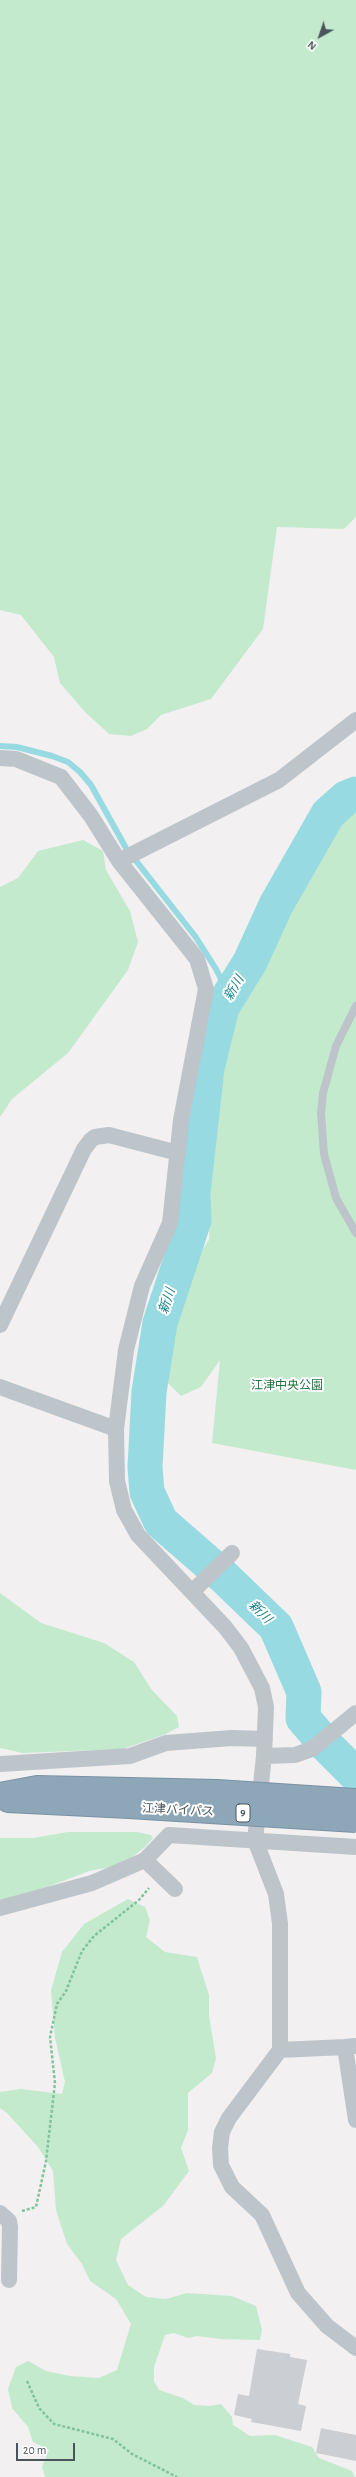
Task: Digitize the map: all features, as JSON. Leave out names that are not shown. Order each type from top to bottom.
[{"type":"highway","points":[[0,1794],[37,1787],[129,1798],[240,1792],[356,1800]]},
{"type":"highway","name":"江津バイパス","points":[[0,1800],[129,1798],[356,1821]]},
{"type":"street","points":[[119,861],[279,780],[356,720]]},
{"type":"street","points":[[0,758],[16,759],[61,777],[92,816],[119,861],[197,959],[206,989],[181,1120],[170,1223],[142,1286],[126,1350],[116,1429],[117,1481],[126,1516],[138,1535],[197,1586],[241,1648],[262,1688],[266,1707],[265,1739],[255,1840],[276,1894],[282,1967],[280,2050],[229,2118],[222,2132],[220,2148],[221,2164],[232,2187],[262,2215],[298,2293],[327,2326],[356,2348]]},
{"type":"street","points":[[0,1324],[77,1164],[91,1140],[95,1136],[109,1135],[178,1153]]},
{"type":"street","points":[[0,1387],[116,1429]]},
{"type":"street","points":[[197,1586],[228,1557]]},
{"type":"street","points":[[264,1756],[294,1755],[312,1749],[356,1713]]},
{"type":"street","points":[[0,1764],[130,1756],[166,1743],[232,1738],[265,1739]]},
{"type":"street","points":[[0,1908],[92,1883],[145,1860],[170,1834],[356,1848]]},
{"type":"street","points":[[145,1860],[175,1889]]},
{"type":"street","points":[[280,2050],[351,2046],[356,2120]]},
{"type":"street","points":[[2,2214],[9,2222],[11,2233],[9,2280]]},
{"type":"lane","points":[[356,1006],[336,1046],[328,1071],[323,1093],[321,1120],[324,1154],[336,1198],[356,1234]]},
{"type":"path","points":[[2,2214],[36,2207],[53,2118],[55,2083],[50,2037],[57,2004],[66,1991],[82,1950],[94,1936],[139,1900],[160,1876]]},
{"type":"path","points":[[27,2381],[39,2408],[54,2424],[113,2439],[132,2454],[177,2477]]},
{"type":"green space","points":[[0,0],[356,0],[356,517],[344,529],[277,527],[263,629],[211,699],[161,715],[147,729],[131,736],[109,734],[85,712],[60,683],[54,657],[21,615],[0,610]]},
{"type":"green space","name":"江津中央公園","points":[[356,802],[356,1470],[212,1443],[220,1360],[201,1387],[181,1396],[162,1377],[162,1345],[173,1310],[188,1271],[209,1240],[215,1085],[225,1026],[328,829]]},
{"type":"green space","points":[[83,840],[103,851],[106,870],[130,911],[138,942],[128,970],[68,1053],[12,1099],[0,1117],[0,887],[18,878],[38,851]]},
{"type":"green space","points":[[0,1593],[41,1623],[104,1643],[134,1662],[151,1689],[177,1716],[179,1727],[166,1734],[123,1749],[23,1753],[0,1748]]},
{"type":"green space","points":[[68,1832],[137,1832],[151,1835],[153,1838],[145,1847],[122,1865],[89,1871],[34,1892],[0,1902],[0,1838],[33,1838]]},
{"type":"green space","points":[[128,1899],[145,1907],[150,1920],[146,1937],[165,1952],[197,1957],[209,1995],[209,2016],[216,2058],[212,2073],[188,2093],[188,2130],[181,2148],[189,2171],[163,2206],[121,2239],[116,2260],[128,2285],[146,2297],[166,2299],[187,2293],[232,2296],[256,2306],[262,2330],[260,2340],[221,2339],[197,2336],[188,2338],[174,2333],[165,2335],[154,2367],[154,2381],[159,2390],[183,2398],[194,2405],[210,2406],[221,2404],[232,2417],[233,2425],[250,2436],[275,2435],[312,2447],[319,2458],[352,2471],[355,2477],[45,2477],[42,2467],[49,2450],[33,2442],[28,2427],[12,2408],[8,2389],[16,2367],[28,2361],[46,2371],[70,2376],[99,2378],[117,2370],[131,2324],[116,2299],[90,2281],[82,2264],[67,2244],[56,2210],[53,2171],[38,2147],[7,2113],[0,2108],[0,2092],[21,2089],[62,2094],[65,2082],[55,2038],[51,1990],[62,1952],[84,1924]]},
{"type":"building","points":[[257,2349],[290,2354],[290,2357],[307,2360],[298,2404],[306,2406],[301,2431],[251,2422],[252,2419],[234,2415],[238,2394],[249,2396]]},
{"type":"building","points":[[321,2428],[356,2435],[356,2461],[316,2453]]},
{"type":"waterway","points":[[0,746],[17,747],[52,756],[68,762],[80,772],[91,785],[126,848],[195,936],[216,969],[225,987],[222,1007]]},
{"type":"waterway","name":"新川","points":[[356,794],[346,798],[328,814],[276,905],[250,962],[222,1007],[207,1068],[193,1193],[194,1220],[160,1323],[149,1392],[145,1467],[147,1492],[161,1522],[222,1575],[276,1627],[304,1692],[303,1718],[327,1746],[356,1775]]}]
